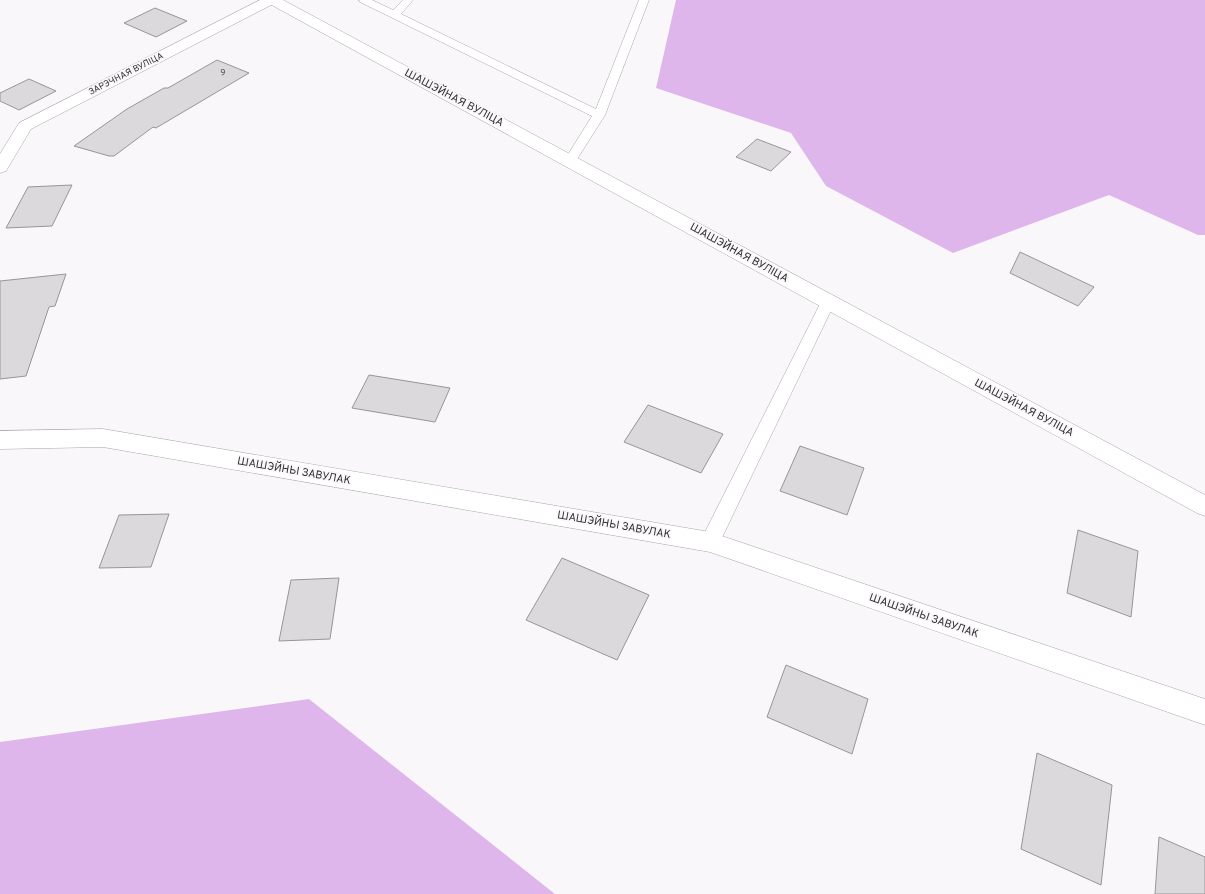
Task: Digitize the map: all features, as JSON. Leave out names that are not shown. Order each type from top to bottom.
[{"type":"street","name":"ШАШЭЙНАЯ ВУЛІЦА","points":[[271,0],[1205,506]]},
{"type":"street","name":"ЗАРЭЧНАЯ ВУЛІЦА","points":[[0,168],[25,126],[271,0]]},
{"type":"street","name":"ШАШЭЙНЫ ЗАВУЛАК","points":[[0,440],[103,438],[710,542],[1205,712]]},
{"type":"lane","points":[[364,0],[599,115]]},
{"type":"lane","points":[[395,15],[408,0]]},
{"type":"lane","points":[[570,161],[599,115],[644,0]]},
{"type":"lane","points":[[710,542],[828,302]]},
{"type":"shaded area","points":[[676,0],[1205,0],[1205,235],[1198,235],[1109,195],[953,253],[826,186],[791,133],[656,88]]},
{"type":"shaded area","points":[[309,699],[555,894],[0,894],[0,742]]},
{"type":"building","points":[[155,8],[187,21],[156,37],[124,23]]},
{"type":"building","points":[[217,60],[249,73],[156,128],[153,127],[114,156],[109,156],[74,146],[127,109]]},
{"type":"building","points":[[29,79],[56,91],[19,110],[0,101],[0,93]]},
{"type":"building","points":[[757,139],[791,152],[771,171],[736,157]]},
{"type":"building","points":[[72,185],[52,226],[6,228],[28,187]]},
{"type":"building","points":[[1020,252],[1094,287],[1078,306],[1010,273]]},
{"type":"building","points":[[66,274],[55,306],[49,307],[26,376],[0,379],[0,281]]},
{"type":"building","points":[[369,375],[450,388],[435,422],[352,408]]},
{"type":"building","points":[[648,405],[723,434],[701,473],[624,442]]},
{"type":"building","points":[[800,446],[864,468],[847,515],[780,491]]},
{"type":"building","points":[[169,514],[151,567],[99,568],[119,515]]},
{"type":"building","points":[[1078,530],[1138,551],[1131,617],[1067,593]]},
{"type":"building","points":[[562,558],[649,595],[617,660],[526,620]]},
{"type":"building","points":[[339,578],[330,639],[279,641],[291,580]]},
{"type":"building","points":[[786,665],[868,699],[852,754],[767,717]]},
{"type":"building","points":[[1037,753],[1112,785],[1101,885],[1021,849]]},
{"type":"building","points":[[1159,837],[1205,857],[1205,894],[1155,894]]}]
